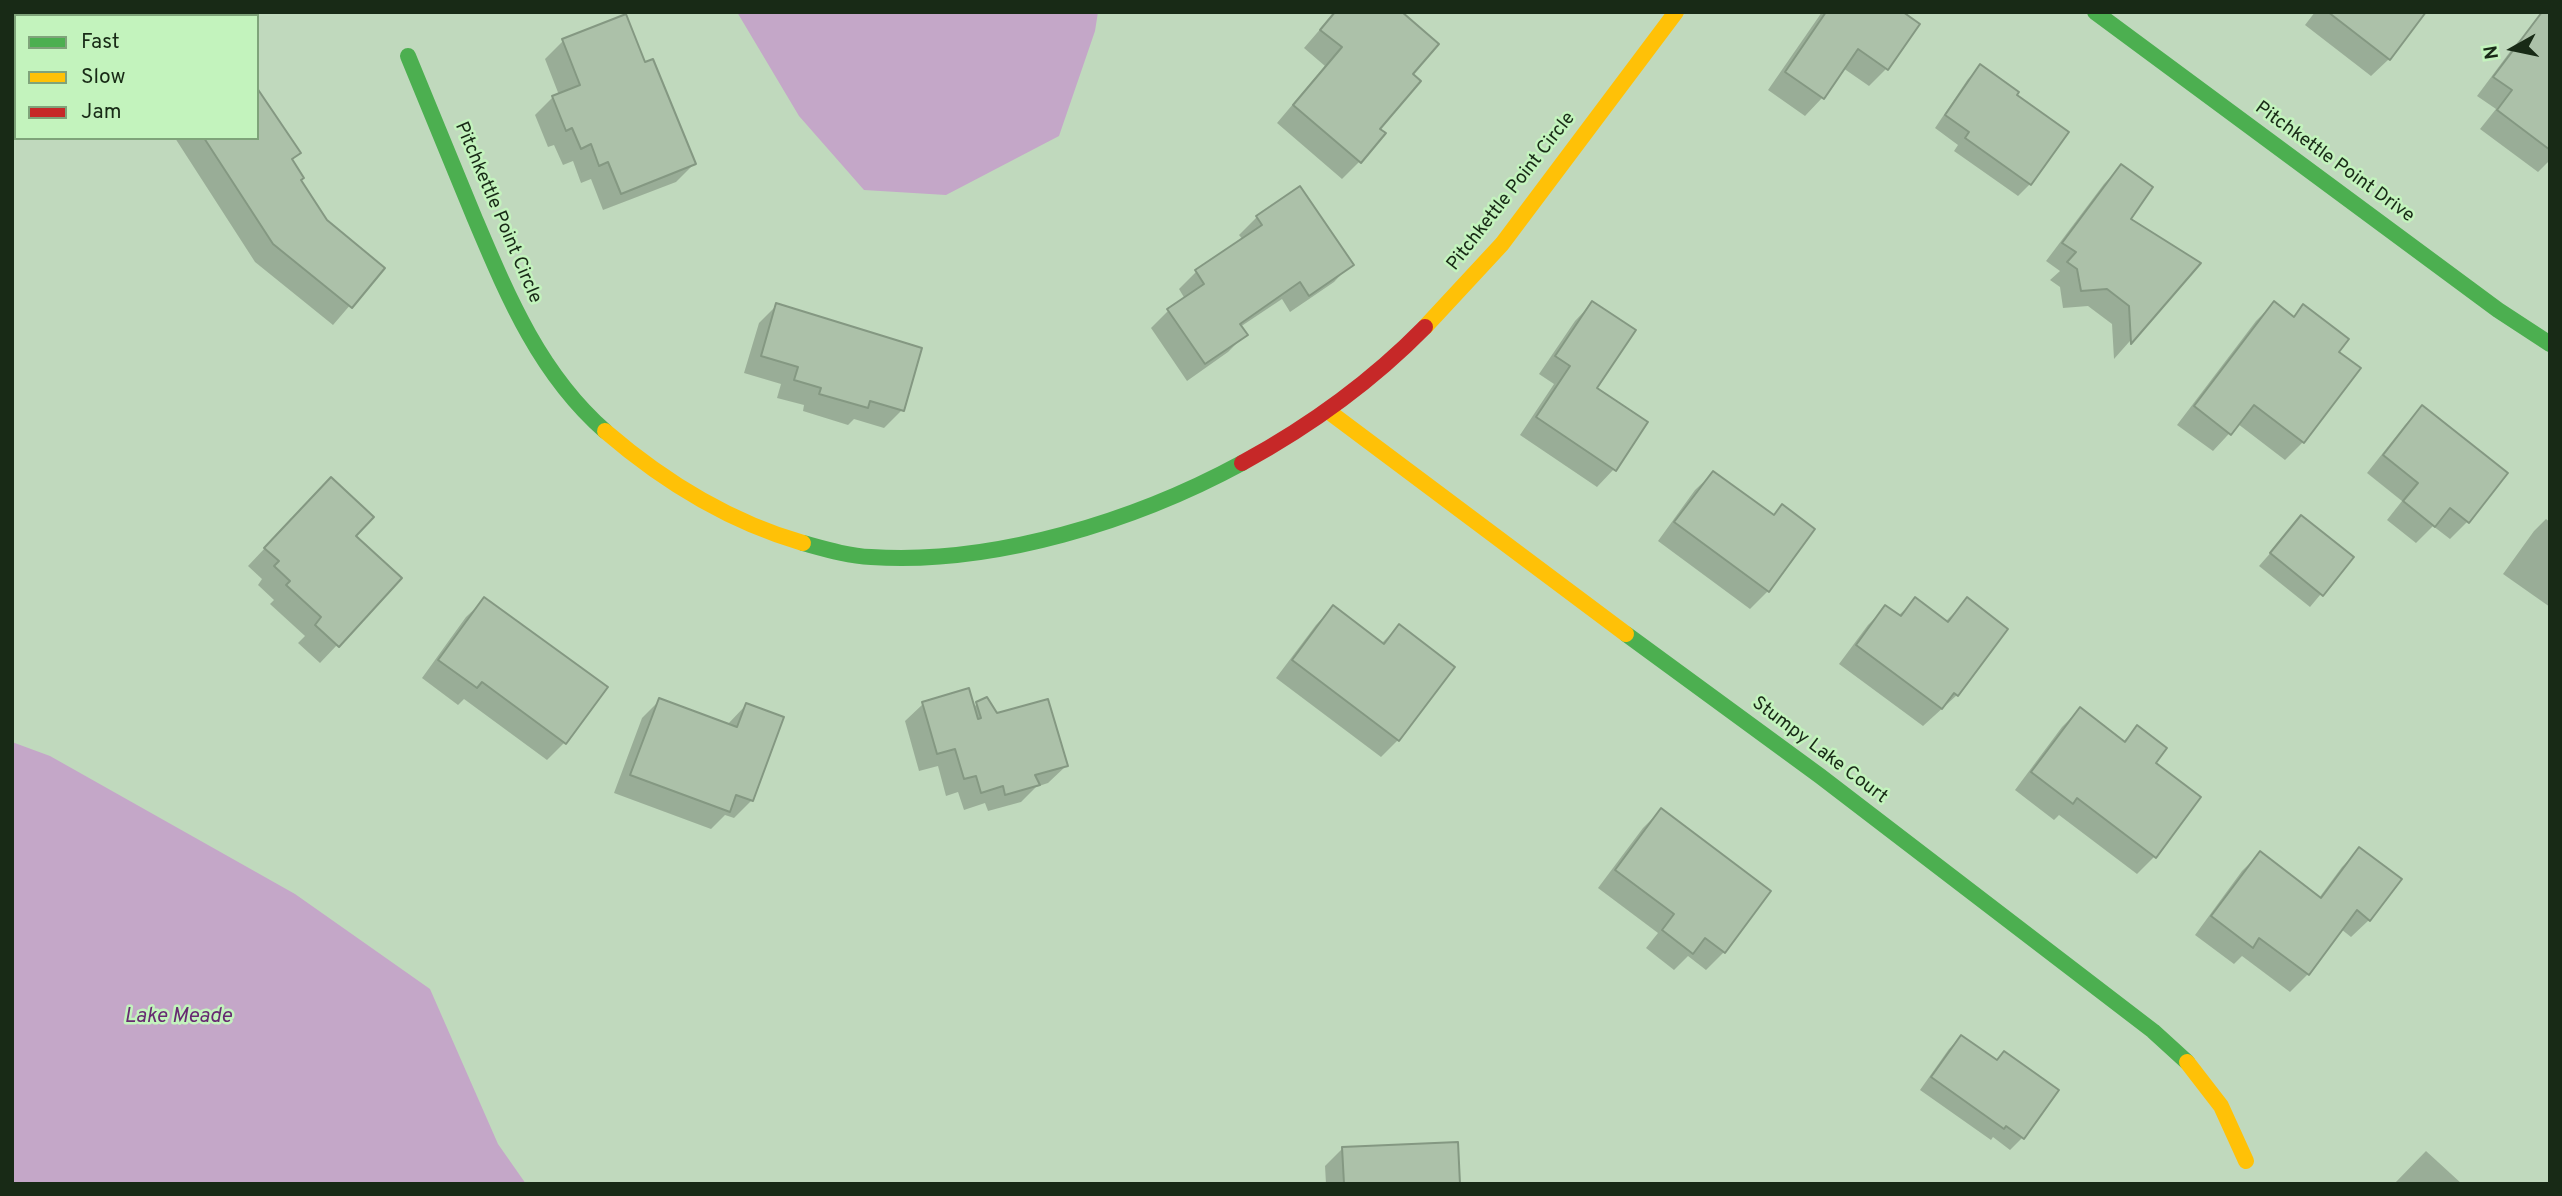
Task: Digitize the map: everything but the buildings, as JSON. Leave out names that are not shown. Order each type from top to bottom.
[{"type":"street","name":"Pitchkettle Point Circle","points":[[408,56],[506,294],[537,350],[567,391],[602,428],[653,469],[700,499],[763,530],[830,550],[870,557],[936,558],[1000,549],[1102,522],[1171,497],[1271,449],[1328,411],[1410,344],[1477,274],[1676,12]]},
{"type":"street","name":"Pitchkettle Point Drive","points":[[2095,12],[2498,310],[2550,344]]},
{"type":"street","name":"Stumpy Lake Court","points":[[1328,411],[1508,548],[1820,776],[2153,1031],[2190,1065],[2221,1105],[2246,1161]]},
{"type":"water","points":[[737,12],[1098,12],[1095,31],[1059,136],[946,195],[864,190],[799,116]]},
{"type":"water","name":"Lake Meade","points":[[12,742],[50,756],[295,894],[430,989],[498,1144],[526,1184],[12,1184]]},
{"type":"traffic: fast","points":[[2095,12],[2498,310],[2550,344]]},
{"type":"traffic: fast","points":[[408,56],[513,305],[562,385],[605,431]]},
{"type":"traffic: fast","points":[[803,543],[845,554],[918,558],[1014,546],[1110,520],[1156,503],[1242,463]]},
{"type":"traffic: fast","points":[[1626,634],[1820,776],[2153,1031],[2187,1062]]},
{"type":"traffic: slow","points":[[1425,327],[1502,244],[1676,12]]},
{"type":"traffic: slow","points":[[1328,411],[1626,634]]},
{"type":"traffic: slow","points":[[605,431],[650,467],[698,498],[749,524],[803,543]]},
{"type":"traffic: slow","points":[[2187,1062],[2221,1106],[2246,1161]]},
{"type":"traffic: jam","points":[[1242,463],[1339,402],[1425,327]]}]
